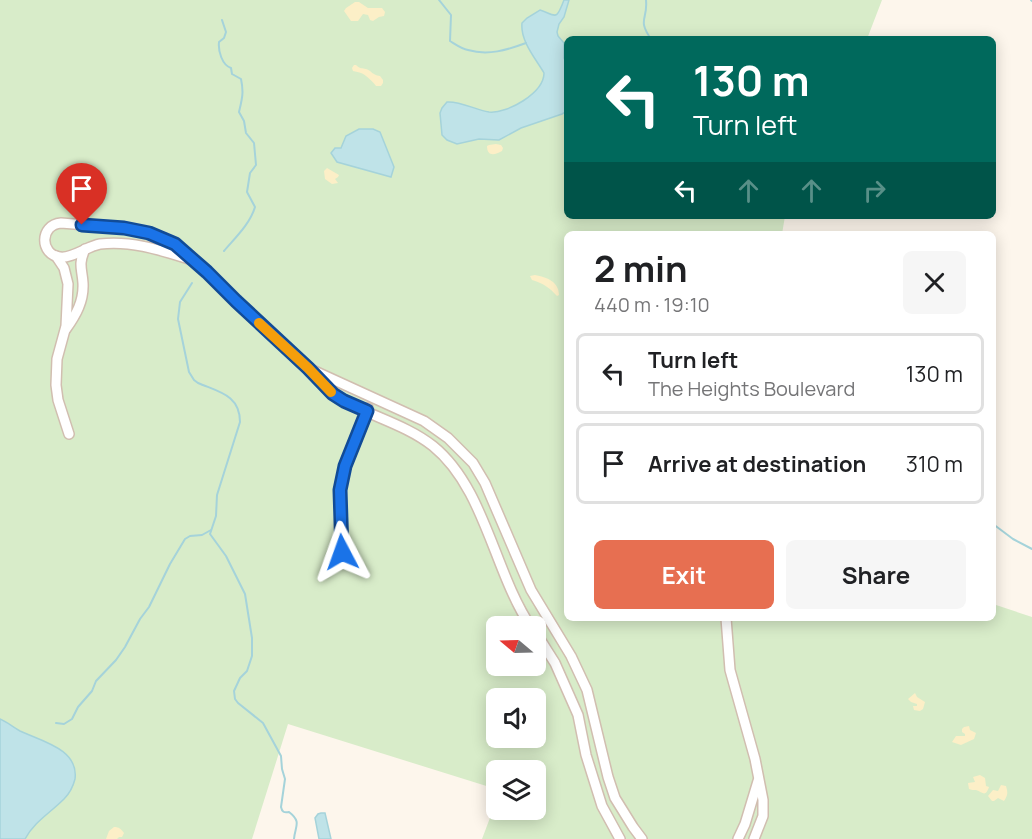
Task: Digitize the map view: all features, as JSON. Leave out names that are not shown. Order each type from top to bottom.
[{"type":"street","points":[[192,260],[146,246],[130,244],[100,244],[62,258],[50,252],[45,245],[45,235],[49,227],[61,223],[124,228],[149,233],[175,244],[207,272],[333,394],[426,441],[440,452],[460,475],[468,489],[524,616]]},
{"type":"street","points":[[65,331],[81,303],[83,283],[80,264],[85,249]]},
{"type":"street","points":[[56,256],[64,268],[68,284],[65,331],[57,359],[56,385],[58,400],[69,434]]},
{"type":"street","points":[[308,368],[432,426],[467,457],[485,483],[531,590],[571,656],[586,690],[615,798],[639,836],[628,839]]},
{"type":"street","points":[[342,552],[340,490],[345,466],[373,398]]},
{"type":"street","points":[[454,468],[467,457]]},
{"type":"street","points":[[498,560],[515,553]]},
{"type":"street","points":[[726,621],[730,670],[755,759],[763,800],[763,816],[754,839]]},
{"type":"street","points":[[546,649],[555,663],[578,715],[586,755],[602,806],[620,839]]},
{"type":"street","points":[[575,709],[590,702]]},
{"type":"street","points":[[738,839],[759,778]]},
{"type":"green space","points":[[0,0],[882,0],[868,36],[564,36],[564,219],[784,219],[782,231],[564,231],[564,621],[996,621],[996,605],[1032,617],[1032,839],[482,839],[489,820],[546,820],[546,760],[486,760],[486,786],[288,724],[252,839],[0,839]]},
{"type":"sand","points":[[355,2],[368,8],[382,8],[385,12],[384,16],[373,21],[368,15],[363,14],[358,21],[351,21],[344,11]]},
{"type":"sand","points":[[354,65],[380,76],[383,80],[381,86],[376,86],[365,75],[353,71]]},
{"type":"sand","points":[[501,145],[502,151],[494,154],[488,152],[487,146]]},
{"type":"sand","points":[[327,168],[339,175],[335,179],[338,183],[332,184],[325,179],[324,171]]},
{"type":"sand","points":[[535,275],[555,283],[559,295],[557,296],[546,286],[532,280],[530,276]]},
{"type":"sand","points":[[915,693],[925,702],[920,711],[914,710],[913,706],[917,704],[908,699]]},
{"type":"sand","points":[[969,726],[970,730],[976,733],[974,739],[961,745],[952,742],[956,736],[965,736],[962,729]]},
{"type":"sand","points":[[980,775],[985,778],[986,786],[989,787],[985,793],[969,789],[968,783],[975,782],[973,777]]},
{"type":"sand","points":[[1001,785],[1006,786],[1007,794],[1004,801],[998,798],[992,801],[988,796],[993,790],[998,791]]},
{"type":"sand","points":[[114,827],[124,833],[122,837],[106,839],[109,831]]},
{"type":"water","points":[[564,0],[569,0],[557,32],[564,43],[564,113],[521,128],[499,140],[479,139],[457,144],[447,140],[442,135],[440,113],[447,102],[497,112],[523,101],[538,88],[544,73],[526,43],[522,23],[540,10],[553,15],[559,11]]},
{"type":"water","points":[[359,129],[373,129],[380,132],[394,167],[391,177],[337,162],[331,153],[335,148],[341,148],[346,136]]},
{"type":"water","points":[[0,719],[65,753],[75,769],[75,779],[68,794],[25,839],[0,839]]},
{"type":"water","points":[[325,813],[331,839],[319,839],[315,818]]},
{"type":"waterway","points":[[439,0],[451,15],[450,41],[461,48],[475,52],[490,52],[526,43]]},
{"type":"waterway","points":[[646,0],[644,23],[649,36]]},
{"type":"waterway","points":[[222,20],[226,32],[224,38],[219,42],[219,49],[223,61],[231,68],[232,74],[241,79],[242,100],[239,112],[244,121],[246,133],[254,143],[256,165],[250,173],[247,192],[255,207],[253,213],[224,251]]},
{"type":"waterway","points":[[192,283],[180,302],[178,319],[189,372],[198,383],[221,392],[232,400],[239,413],[240,422],[217,495],[216,516],[210,534],[226,556],[245,594],[252,638],[252,656],[247,671],[240,678],[234,691],[235,699],[263,723],[281,756],[285,779],[281,807],[284,812],[289,812],[297,822],[294,839]]},
{"type":"waterway","points":[[996,526],[1032,549]]},
{"type":"waterway","points":[[56,723],[64,724],[72,719],[78,707],[92,691],[96,681],[116,660],[149,607],[185,539],[211,530]]},
{"type":"slow traffic","points":[[259,323],[331,392]]},
{"type":"route","points":[[82,225],[124,228],[149,233],[175,244],[333,394],[367,411],[345,466],[340,490],[342,552]]}]
